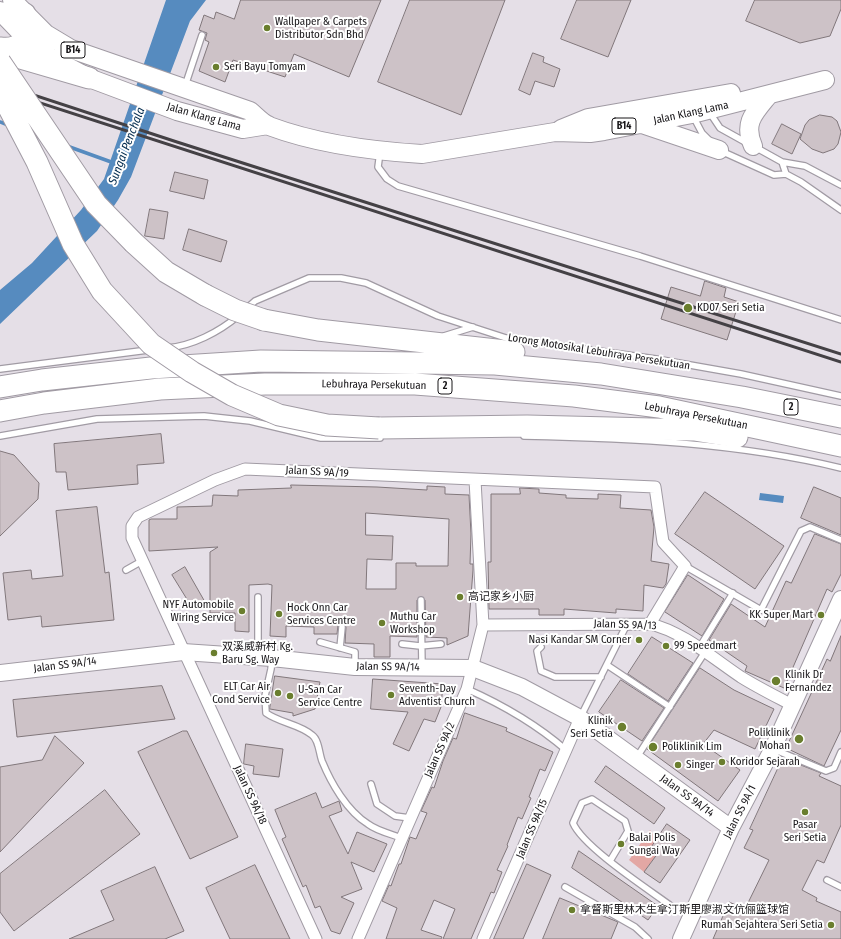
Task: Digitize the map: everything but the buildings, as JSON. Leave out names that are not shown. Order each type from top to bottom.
[{"type":"highway","points":[[0,48],[9,49],[17,46],[26,38],[29,26],[19,7]]},
{"type":"highway","points":[[0,52],[89,78]]},
{"type":"highway","points":[[0,62],[96,204],[134,243],[166,272],[205,295],[235,310],[264,320],[318,330],[537,355],[601,374]]},
{"type":"highway","points":[[0,91],[37,162],[73,244],[102,291],[151,344],[192,372],[232,395],[279,415],[327,425],[387,431],[527,426],[694,430],[841,451]]},
{"type":"highway","name":"Lebuhraya Persekutuan","points":[[0,387],[42,380],[151,368],[261,361],[495,364],[601,374],[742,396],[841,417]]},
{"type":"highway","name":"Lebuhraya Persekutuan","points":[[0,411],[44,403],[160,389],[265,384],[415,384],[574,396],[659,407],[841,446]]},
{"type":"main road","name":"Jalan Klang Lama","points":[[19,7],[46,34],[71,50],[250,111],[268,125],[332,144],[422,154],[555,132],[590,133],[640,123],[767,86],[833,79]]},
{"type":"main road","name":"Jalan Klang Lama","points":[[0,11],[26,38],[49,57],[89,78],[178,111],[243,129],[268,125]]},
{"type":"main road","name":"Jalan Klang Lama","points":[[555,132],[588,118],[768,96],[833,79]]},
{"type":"main road","points":[[753,146],[749,138],[749,126],[752,115],[768,96]]},
{"type":"main road","points":[[640,123],[719,150]]},
{"type":"street","name":"Jalan SS 9A/19","points":[[184,652],[132,538],[132,526],[138,517],[214,480],[245,468],[475,480],[655,487],[664,542],[685,566]]},
{"type":"street","name":"Jalan SS 9A/2","points":[[358,939],[467,689],[473,668],[483,625],[475,480]]},
{"type":"street","points":[[650,624],[685,566]]},
{"type":"street","name":"Jalan SS 9A/1","points":[[681,939],[731,828],[773,748],[840,602]]},
{"type":"street","name":"Jalan SS 9A/13","points":[[483,625],[650,624],[662,626],[702,650],[742,677],[792,705]]},
{"type":"street","name":"Jalan SS 9A/14","points":[[0,673],[184,652],[265,657],[355,667],[473,668],[522,687],[580,718],[731,828]]},
{"type":"street","name":"Jalan SS 9A/18","points":[[184,652],[316,939]]},
{"type":"street","name":"Jalan SS 9A/15","points":[[483,939],[580,718]]},
{"type":"lane","points":[[184,89],[202,35]]},
{"type":"lane","points":[[700,105],[720,128],[782,162],[805,166],[841,185]]},
{"type":"lane","points":[[700,105],[702,133],[719,150],[774,174],[786,174],[801,182],[841,210]]},
{"type":"lane","points":[[380,150],[378,167],[387,179],[398,186],[640,256],[841,320]]},
{"type":"lane","points":[[782,162],[786,174]]},
{"type":"lane","name":"Lorong Motosikal Lebuhraya Persekutuan","points":[[0,368],[123,352],[180,347],[228,324],[255,302],[309,278],[341,278],[366,283],[438,316],[518,341],[656,359],[741,374],[841,396]]},
{"type":"lane","points":[[426,342],[473,327]]},
{"type":"lane","points":[[0,436],[97,419],[204,416],[250,421],[321,438],[387,431],[423,434]]},
{"type":"lane","points":[[518,436],[632,439],[725,448],[841,468]]},
{"type":"lane","points":[[685,566],[761,610],[801,531],[810,527],[841,540]]},
{"type":"lane","points":[[126,570],[142,561]]},
{"type":"lane","points":[[636,759],[670,707],[733,593]]},
{"type":"lane","points":[[258,597],[265,657],[272,669],[265,696],[266,713],[277,721],[291,724],[312,735],[315,739],[321,759],[331,781],[343,801],[368,824],[402,838]]},
{"type":"lane","points":[[421,600],[420,646],[422,667]]},
{"type":"lane","points":[[580,718],[627,624]]},
{"type":"lane","points":[[340,648],[342,627]]},
{"type":"lane","points":[[320,642],[355,652],[355,667]]},
{"type":"lane","points":[[402,644],[420,646],[441,644]]},
{"type":"lane","points":[[541,647],[537,651],[541,671],[555,677],[601,677]]},
{"type":"lane","points":[[606,665],[670,707]]},
{"type":"lane","points":[[467,689],[508,708],[536,725],[566,750]]},
{"type":"lane","points":[[773,748],[826,771],[834,768],[841,752]]},
{"type":"lane","points":[[371,784],[377,804],[395,816],[410,818]]},
{"type":"lane","points":[[610,861],[628,831],[625,820],[592,799],[582,803],[573,823],[577,832],[610,861],[671,906]]},
{"type":"lane","points":[[826,880],[841,887]]},
{"type":"lane","points":[[565,887],[635,927],[648,939]]},
{"type":"shaded area","points":[[650,830],[657,839],[651,848],[658,853],[644,872],[629,860]]},
{"type":"water","name":"Sungai Penchala","points":[[166,0],[206,0],[190,21],[131,177],[118,200],[97,231],[0,324],[0,290],[32,263],[81,210],[104,179]]},
{"type":"water","points":[[760,493],[784,496],[783,503],[759,500]]},
{"type":"waterway","points":[[0,122],[8,125]]},
{"type":"waterway","name":"Sungai Penchala","points":[[67,146],[114,163]]},
{"type":"railway","points":[[0,84],[841,354]]},
{"type":"railway","points":[[0,90],[841,362]]},
{"type":"place","name":"Wallpaper & Carpets Distributor Sdn Bhd","points":[[267,28]]},
{"type":"place","name":"Seri Bayu Tomyam","points":[[216,67]]},
{"type":"place","name":"KD07 Seri Setia","points":[[688,308]]},
{"type":"place","name":"高记家乡小厨","points":[[460,597]]},
{"type":"place","name":"NYF Automobile Wiring Service","points":[[242,611]]},
{"type":"place","name":"Hock Onn Car Services Centre","points":[[279,614]]},
{"type":"place","name":"KK Super Mart","points":[[821,615]]},
{"type":"place","name":"Muthu Car Workshop","points":[[382,623]]},
{"type":"place","name":"Nasi Kandar SM Corner","points":[[639,640]]},
{"type":"place","name":"99 Speedmart","points":[[666,646]]},
{"type":"place","name":"双溪威新村 Kg. Baru Sg. Way","points":[[214,653]]},
{"type":"place","name":"Klinik Dr Fernandez","points":[[776,681]]},
{"type":"place","name":"ELT Car Air Cond Service","points":[[278,693]]},
{"type":"place","name":"Seventh-Day Adventist Church","points":[[391,695]]},
{"type":"place","name":"U-San Car Service Centre","points":[[290,696]]},
{"type":"place","name":"Klinik Seri Setia","points":[[622,727]]},
{"type":"place","name":"Poliklinik Mohan","points":[[799,739]]},
{"type":"place","name":"Poliklinik Lim","points":[[653,747]]},
{"type":"place","name":"Koridor Sejarah","points":[[722,762]]},
{"type":"place","name":"Singer","points":[[678,765]]},
{"type":"place","name":"Pasar Seri Setia","points":[[805,812]]},
{"type":"place","name":"Balai Polis Sungai Way","points":[[621,844]]},
{"type":"place","name":"拿督斯里林木生拿汀斯里廖淑文伉俪篮球馆","points":[[572,910]]},
{"type":"place","name":"Rumah Sejahtera Seri Setia","points":[[831,925]]}]
